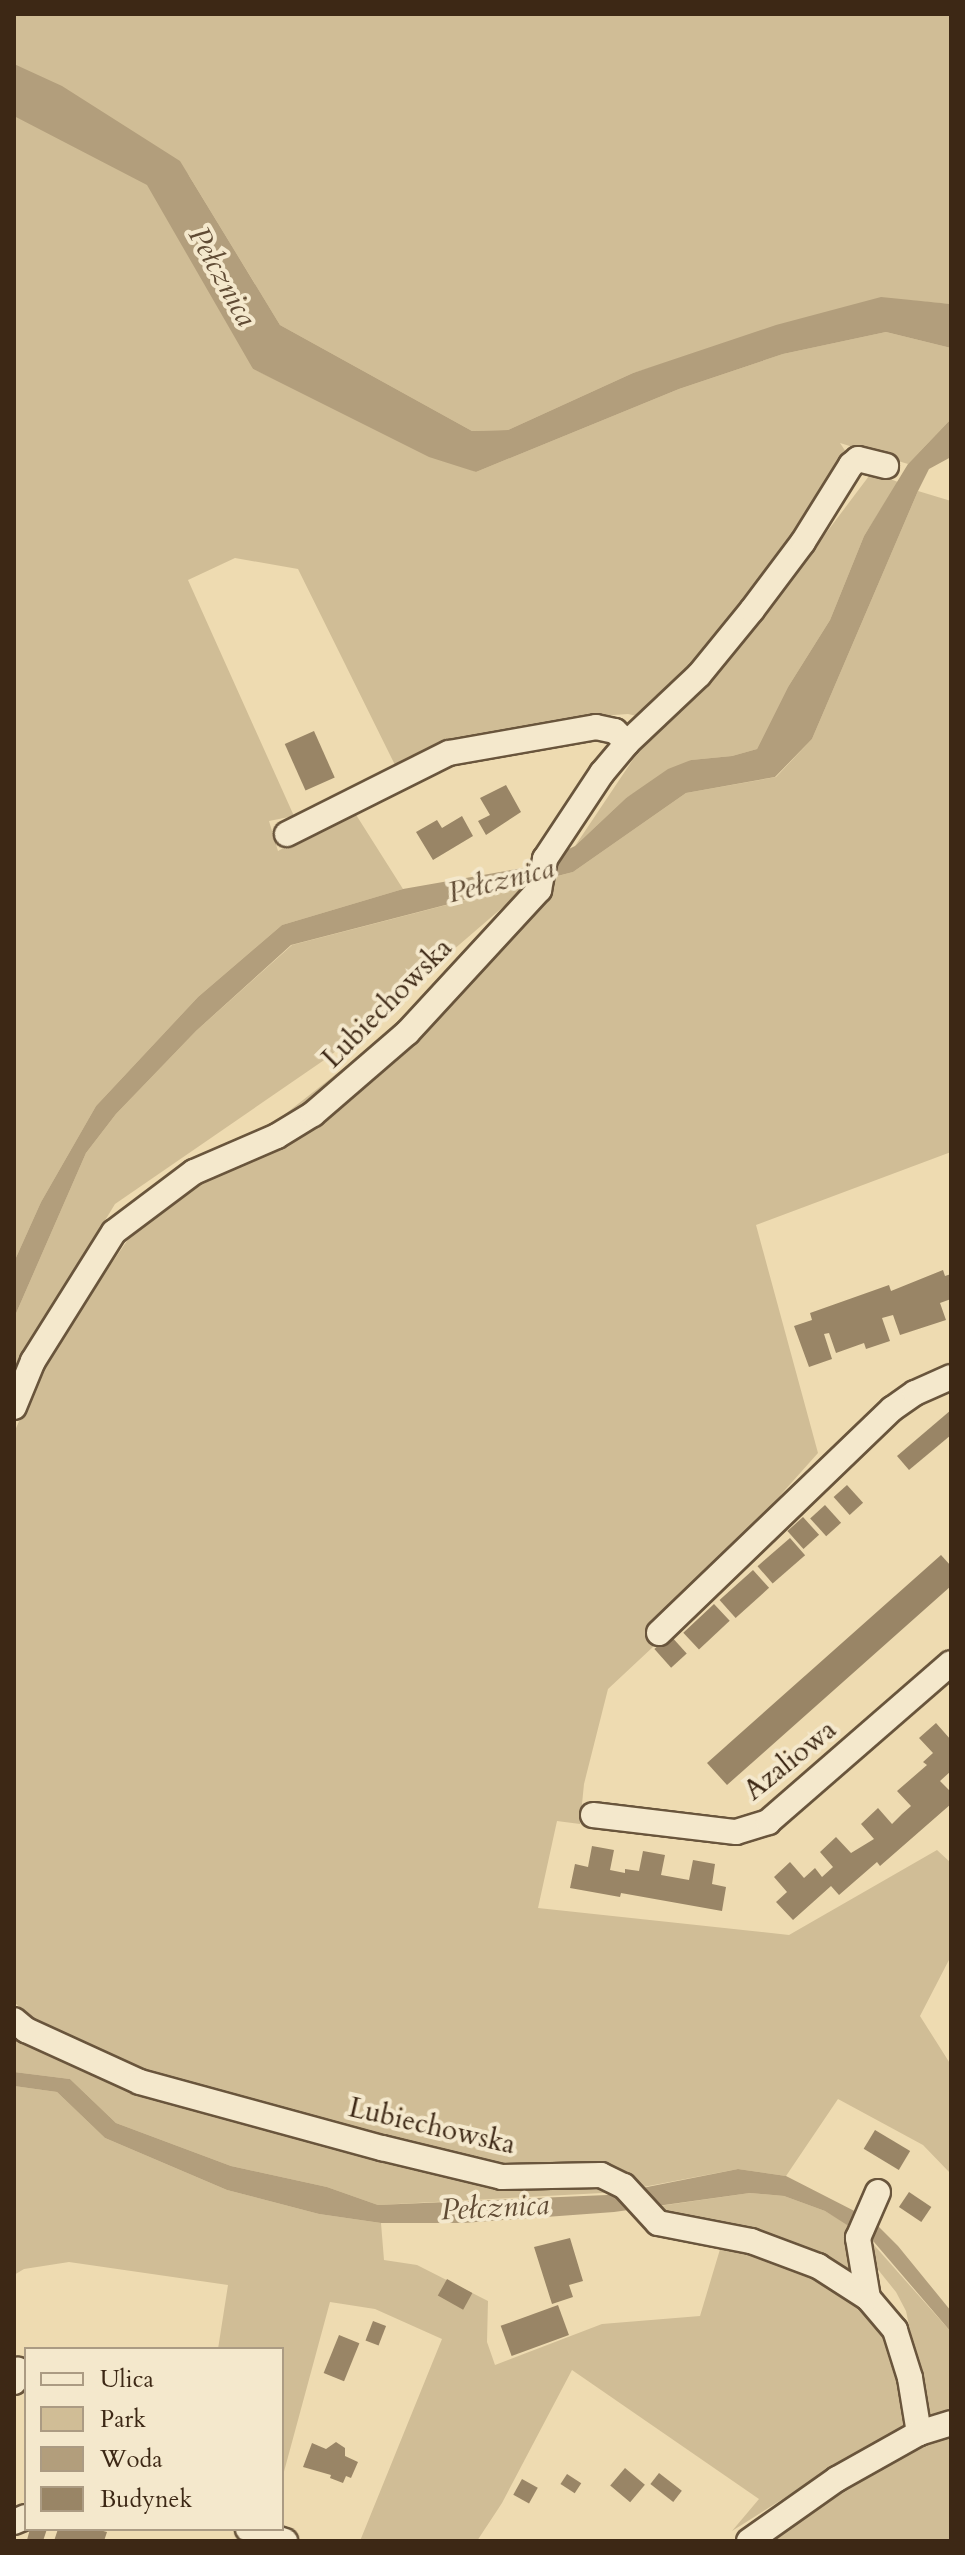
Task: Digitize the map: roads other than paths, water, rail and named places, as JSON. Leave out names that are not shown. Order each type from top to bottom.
[{"type":"street","name":"Lubiechowska","points":[[14,1407],[33,1361],[114,1232],[194,1172],[277,1136],[313,1114],[407,1033],[539,890],[545,859],[579,805],[627,743],[699,675],[752,610],[803,542],[851,465],[858,459],[886,466]]},
{"type":"street","points":[[287,834],[449,753],[596,727],[615,731],[627,743]]},
{"type":"street","points":[[659,1633],[892,1409],[915,1393],[951,1377]]},
{"type":"street","name":"Azaliowa","points":[[593,1815],[736,1832],[768,1822],[951,1663]]},
{"type":"street","name":"Lubiechowska","points":[[14,2020],[26,2030],[140,2082],[367,2144],[502,2177],[601,2175],[624,2186],[658,2223],[751,2241],[818,2266],[868,2298],[895,2330],[910,2378],[919,2433]]},
{"type":"street","points":[[868,2298],[858,2238],[874,2201]]},
{"type":"street","points":[[749,2541],[837,2479],[919,2433],[951,2423]]},
{"type":"street","points":[[254,2531],[285,2541]]},
{"type":"water","name":"Pełcznica","points":[[14,64],[62,86],[180,161],[280,325],[472,431],[508,430],[633,373],[776,325],[881,297],[951,304],[951,348],[886,332],[783,354],[679,389],[476,472],[429,457],[253,369],[147,185],[14,116]]},
{"type":"water","name":"Pełcznica","points":[[951,419],[951,457],[929,469],[918,491],[812,739],[775,777],[686,793],[573,872],[291,945],[196,1031],[116,1114],[86,1153],[14,1318],[14,1262],[41,1202],[96,1106],[198,997],[282,925],[403,889],[534,866],[575,846],[626,798],[668,769],[691,760],[732,756],[757,749],[788,687],[830,620],[864,536],[908,464]]},
{"type":"water","name":"Pełcznica","points":[[14,2072],[70,2079],[116,2123],[231,2166],[327,2187],[378,2205],[607,2195],[738,2169],[786,2176],[872,2220],[898,2246],[951,2311],[951,2332],[874,2242],[825,2211],[784,2196],[750,2193],[614,2212],[463,2223],[381,2223],[319,2214],[227,2190],[105,2138],[57,2092],[14,2086]]}]
